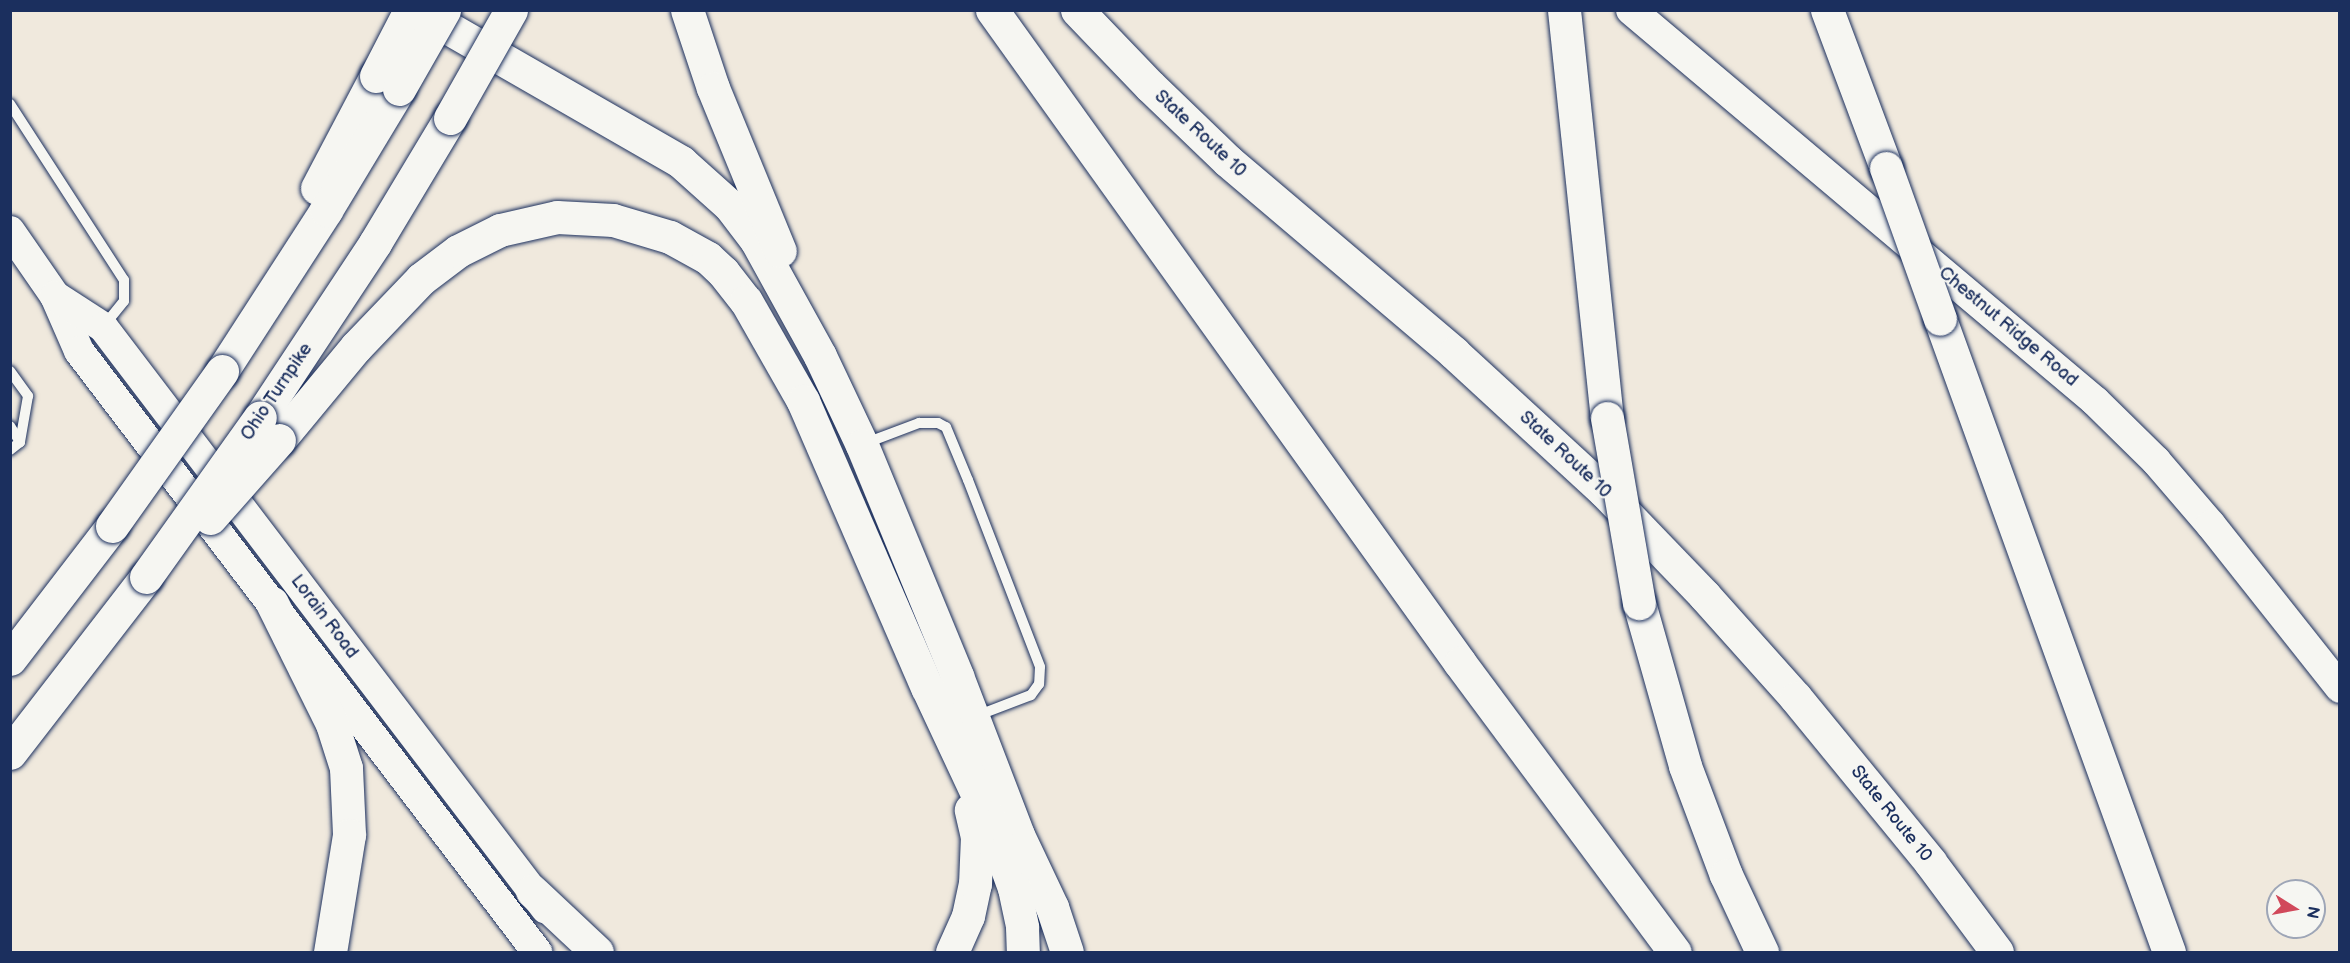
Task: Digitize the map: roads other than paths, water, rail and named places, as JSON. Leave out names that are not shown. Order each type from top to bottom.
[{"type":"highway","points":[[389,10],[617,140],[666,171],[702,198],[743,245],[767,286],[778,311],[803,401]]},
{"type":"highway","points":[[387,82],[410,10]]},
{"type":"highway","points":[[417,10],[672,157],[700,178],[730,206],[756,240],[820,356],[862,445],[973,717],[1018,835],[1052,907],[1067,952]]},
{"type":"highway","points":[[10,659],[112,526],[222,371],[287,271],[307,212],[325,170],[387,82],[444,10]]},
{"type":"highway","name":"Ohio Turnpike","points":[[269,429],[511,10]]},
{"type":"highway","points":[[687,10],[713,88],[820,356]]},
{"type":"highway","points":[[992,10],[1460,663],[1675,952]]},
{"type":"highway","name":"State Route 10","points":[[1077,10],[1136,72],[1228,161],[1454,353],[1611,498],[1704,595],[1796,699],[1923,853],[1997,952]]},
{"type":"highway","points":[[1564,10],[1607,418],[1640,603],[1685,766],[1722,865],[1761,952]]},
{"type":"highway","points":[[1827,10],[2169,952]]},
{"type":"highway","points":[[10,753],[269,429],[439,264],[458,250],[500,230],[557,217],[595,217],[633,224],[670,237],[708,258],[729,278],[746,301],[803,401],[952,742],[988,817],[1014,888],[1022,927],[1023,952]]},
{"type":"highway","points":[[272,603],[332,724],[346,768],[350,835],[330,952]]},
{"type":"highway","points":[[952,742],[974,820],[977,852],[972,899],[952,952]]},
{"type":"highway","points":[[1018,835],[1038,908],[1042,952]]},
{"type":"highway","points":[[532,891],[597,952]]},
{"type":"street","name":"Chestnut Ridge Road","points":[[1631,10],[2095,401],[2156,461],[2211,525],[2340,688]]},
{"type":"street","name":"Lorain Road","points":[[13,240],[55,296],[79,351],[272,603],[319,669],[537,952]]},
{"type":"street","name":"Lorain Road","points":[[55,296],[103,327],[579,952]]},
{"type":"street","points":[[319,669],[346,647]]},
{"type":"lane","points":[[10,104],[124,280],[124,301],[103,327]]},
{"type":"lane","points":[[10,371],[28,396],[20,442],[10,450]]},
{"type":"lane","points":[[862,445],[919,423],[938,423],[946,427],[968,480],[1040,667],[1039,684],[1031,695],[973,717]]},
{"type":"lane","points":[[10,426],[20,442]]}]
